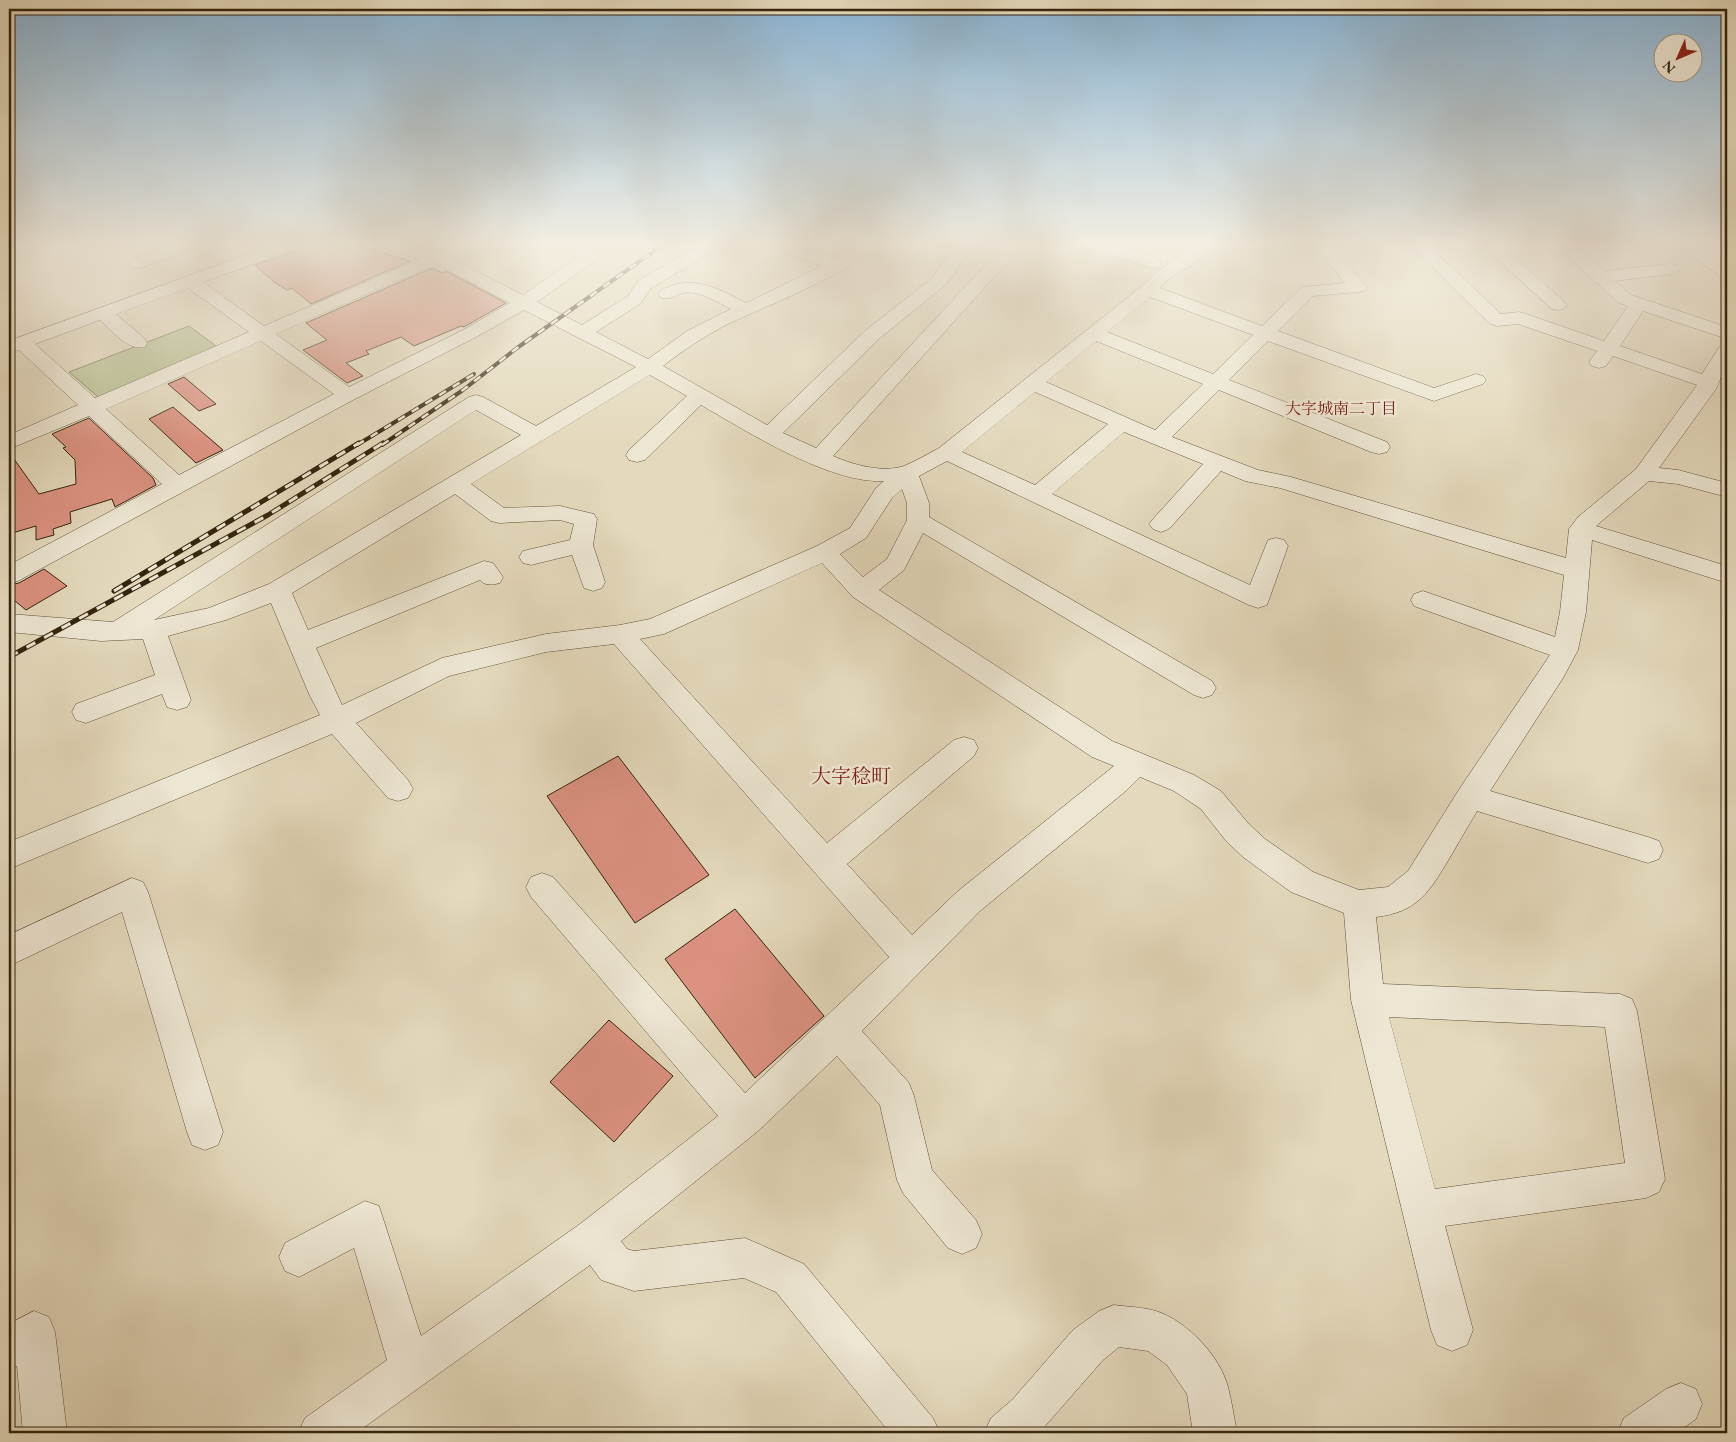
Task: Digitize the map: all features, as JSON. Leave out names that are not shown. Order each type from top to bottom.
[{"type":"street","points":[[16,345],[112,309]]},
{"type":"street","points":[[225,309],[264,334],[348,396]]},
{"type":"street","points":[[9,443],[320,309]]},
{"type":"street","points":[[9,575],[513,309]]},
{"type":"street","points":[[538,309],[650,367],[769,435],[845,470],[872,475],[907,473]]},
{"type":"street","points":[[584,332],[619,309]]},
{"type":"street","points":[[9,623],[116,632],[153,630],[250,603],[278,590],[537,436],[650,367],[662,356],[700,332],[743,309]]},
{"type":"street","points":[[769,435],[873,334],[904,309]]},
{"type":"street","points":[[819,458],[955,309]]},
{"type":"street","points":[[9,856],[337,720],[442,668],[546,643],[620,634],[654,627],[825,552],[858,533],[884,493],[907,473],[947,453],[1031,383],[1125,309]]},
{"type":"street","points":[[1202,309],[1434,395],[1476,380]]},
{"type":"street","points":[[1158,439],[1291,309]]},
{"type":"street","points":[[1486,309],[1497,320],[1519,318],[1603,355],[1707,382]]},
{"type":"street","points":[[1603,355],[1635,309]]},
{"type":"street","points":[[1652,309],[1727,333]]},
{"type":"street","points":[[102,313],[138,343]]},
{"type":"street","points":[[1095,334],[1379,447]]},
{"type":"street","points":[[16,345],[92,407],[177,486]]},
{"type":"street","points":[[825,552],[862,591],[1102,749],[1184,783],[1211,800],[1237,832],[1254,848],[1302,882],[1359,904],[1388,901],[1401,896],[1419,880],[1470,797],[1554,671],[1565,650],[1573,612],[1581,529],[1586,522],[1644,474],[1706,389],[1707,382],[1714,368],[1727,350]]},
{"type":"street","points":[[1031,383],[1158,439],[1253,476],[1283,482],[1577,570]]},
{"type":"street","points":[[637,455],[700,396]]},
{"type":"street","points":[[116,632],[476,401],[537,436]]},
{"type":"street","points":[[1037,496],[1122,423]]},
{"type":"street","points":[[947,453],[1258,599],[1276,546]]},
{"type":"street","points":[[1161,524],[1216,463]]},
{"type":"street","points":[[862,591],[896,564],[918,520],[918,503],[907,473]]},
{"type":"street","points":[[1644,474],[1678,476],[1727,490]]},
{"type":"street","points":[[456,484],[499,516],[560,513],[586,519],[581,545],[593,582]]},
{"type":"street","points":[[918,520],[1203,688]]},
{"type":"street","points":[[1581,529],[1727,575]]},
{"type":"street","points":[[531,558],[581,545]]},
{"type":"street","points":[[300,644],[484,569],[491,578]]},
{"type":"street","points":[[278,590],[322,694],[337,720],[398,789]]},
{"type":"street","points":[[1423,600],[1565,650]]},
{"type":"street","points":[[86,712],[174,690],[153,630]]},
{"type":"street","points":[[620,634],[912,958]]},
{"type":"street","points":[[826,863],[964,748]]},
{"type":"street","points":[[320,1433],[594,1238],[744,1119],[969,901],[1117,782],[1136,763]]},
{"type":"street","points":[[1470,797],[1648,850]]},
{"type":"street","points":[[542,887],[744,1119]]},
{"type":"street","points":[[9,951],[132,892],[205,1132]]},
{"type":"street","points":[[1359,904],[1368,1000],[1452,1330]]},
{"type":"street","points":[[1368,1000],[1620,1011],[1646,1179],[1421,1210]]},
{"type":"street","points":[[838,1030],[896,1096],[916,1180],[962,1234]]},
{"type":"street","points":[[299,1257],[366,1220],[411,1370]]},
{"type":"street","points":[[594,1238],[615,1266],[634,1272],[745,1258],[790,1278],[918,1433]]},
{"type":"street","points":[[1006,1433],[1028,1414],[1088,1345],[1114,1326],[1155,1331],[1182,1350],[1206,1387],[1215,1433]]},
{"type":"street","points":[[9,1348],[34,1332],[45,1433]]},
{"type":"street","points":[[1639,1433],[1681,1404]]},
{"type":"green space","points":[[189,326],[220,349],[108,395],[98,397],[69,372]]},
{"type":"building","points":[[337,309],[495,309],[464,327],[461,326],[414,346],[401,337],[366,351],[369,354],[346,363],[363,376],[347,383],[303,350],[327,340],[306,323]]},
{"type":"building","points":[[184,377],[216,404],[199,411],[168,384]]},
{"type":"building","points":[[173,407],[223,450],[196,463],[149,419]]},
{"type":"building","points":[[89,418],[153,478],[156,485],[115,507],[112,499],[70,512],[71,523],[53,529],[54,535],[36,540],[36,526],[9,534],[9,452],[39,494],[76,484],[75,460],[63,448],[66,447],[52,434]]},
{"type":"building","points":[[44,569],[67,586],[26,610],[9,596],[9,585],[19,583]]},
{"type":"building","points":[[618,756],[709,875],[635,923],[547,796]]},
{"type":"building","points":[[735,909],[824,1016],[755,1078],[665,959]]},
{"type":"building","points":[[609,1020],[673,1076],[614,1142],[550,1082]]},
{"type":"railway","points":[[382,445],[463,390],[517,348],[572,309]]},
{"type":"railway","points":[[357,445],[474,374]]},
{"type":"railway","points":[[114,591],[359,443]]},
{"type":"railway","points":[[9,657],[268,515],[383,443]]},
{"type":"district","name":"大字城南二丁目","points":[[1341,408]]},
{"type":"district","name":"大字稔町","points":[[851,776]]}]
